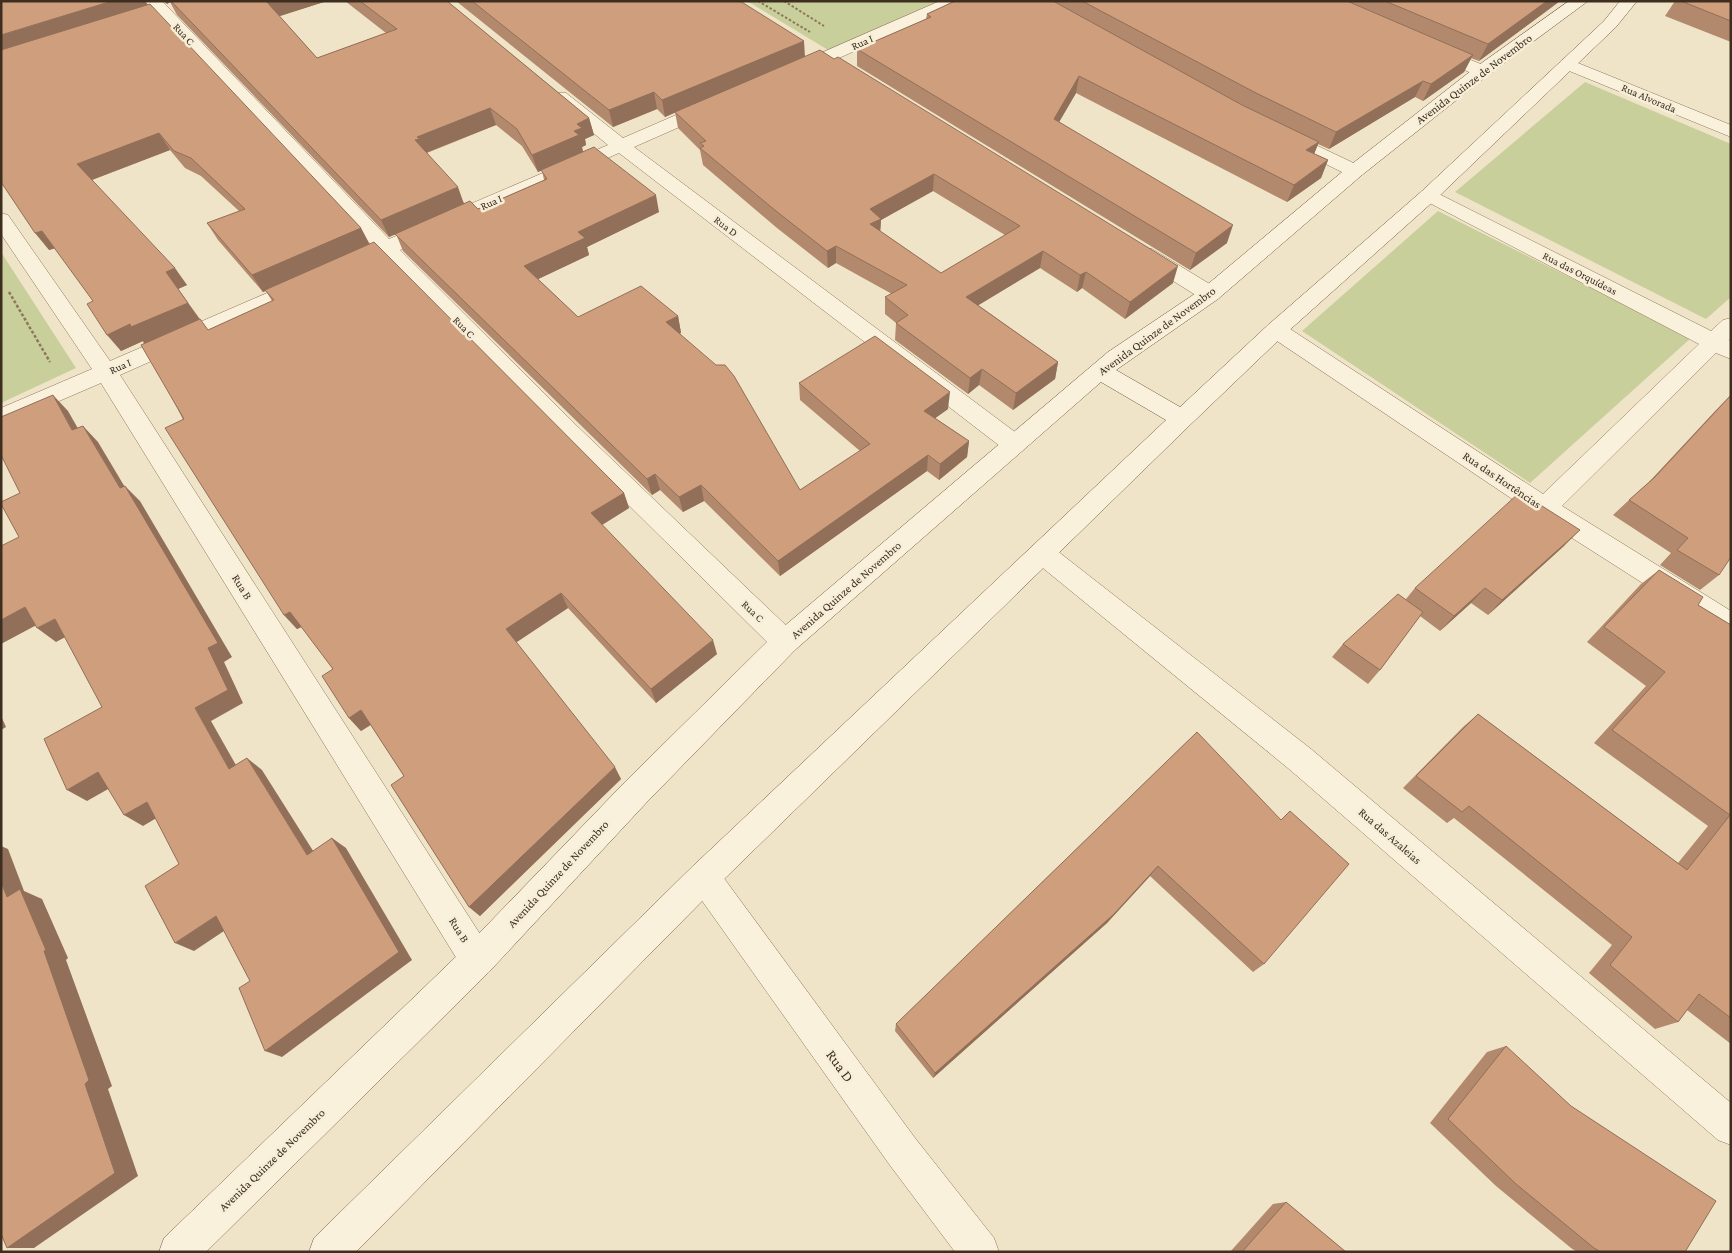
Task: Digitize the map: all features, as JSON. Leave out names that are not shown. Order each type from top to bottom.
[{"type":"street","name":"Rua I","points":[[780,77],[954,1]]},
{"type":"street","name":"Avenida Quinze de Novembro","points":[[178,1252],[477,960],[636,792],[785,642],[1116,357],[1210,294],[1354,171],[1482,71],[1580,1]]},
{"type":"street","points":[[328,1252],[704,877],[1276,330],[1429,195],[1568,64],[1610,24],[1625,2]]},
{"type":"street","name":"Rua C","points":[[160,9],[386,248],[570,433],[785,642]]},
{"type":"street","points":[[1419,44],[1482,71]]},
{"type":"street","name":"Rua Alvorada","points":[[1568,64],[1731,132]]},
{"type":"street","name":"Rua D","points":[[543,83],[620,145],[1014,444]]},
{"type":"street","name":"Rua I","points":[[1,418],[620,145],[727,100]]},
{"type":"street","points":[[1269,128],[1354,171]]},
{"type":"street","name":"Rua das Orquídeas","points":[[1429,195],[1722,346]]},
{"type":"street","name":"Rua B","points":[[1,219],[106,372],[477,960]]},
{"type":"street","points":[[1127,242],[1210,294]]},
{"type":"street","points":[[1545,508],[1722,346],[1731,325]]},
{"type":"street","name":"Rua das Hortências","points":[[1276,330],[1545,508],[1731,625]]},
{"type":"street","points":[[1100,371],[1182,419]]},
{"type":"street","name":"Rua das Azaleias","points":[[1042,553],[1300,759],[1731,1127]]},
{"type":"street","name":"Rua D","points":[[704,877],[902,1151],[980,1252]]},
{"type":"path","points":[[784,1],[832,30]]},
{"type":"path","points":[[6,287],[51,364]]},
{"type":"green space","points":[[747,1],[938,1],[828,50]]},
{"type":"green space","points":[[1585,82],[1731,144],[1731,297],[1706,319],[1455,192]]},
{"type":"green space","points":[[1438,211],[1691,338],[1530,483],[1302,331]]},
{"type":"green space","points":[[1,252],[76,368],[1,403]]},
{"type":"building","points":[[1,1],[112,1],[1,35]]},
{"type":"building","points":[[171,1],[266,1],[317,58],[397,29],[360,1],[447,1],[589,118],[577,124],[582,128],[574,131],[579,135],[532,155],[517,129],[490,108],[417,137],[420,139],[415,140],[458,187],[381,220]]},
{"type":"building","points":[[472,1],[740,1],[804,41],[662,100],[654,92],[609,110]]},
{"type":"building","points":[[955,1],[1053,1],[1242,105],[1319,142],[1306,150],[1328,160],[1294,185],[1079,76],[1054,119],[1233,225],[1196,253],[857,49],[931,17],[927,14]]},
{"type":"building","points":[[1082,1],[1347,1],[1473,55],[1431,84],[1423,81],[1336,132],[1256,93]]},
{"type":"building","points":[[1385,1],[1547,1],[1488,44]]},
{"type":"building","points":[[1681,1],[1731,1],[1731,21]]},
{"type":"building","points":[[150,4],[361,228],[252,275],[207,223],[245,209],[191,158],[174,151],[159,133],[77,164],[175,268],[166,272],[188,303],[131,327],[130,324],[107,335],[87,304],[93,301],[42,231],[35,233],[1,182],[1,50]]},
{"type":"building","points":[[820,50],[834,59],[838,57],[1178,266],[1130,302],[1086,272],[1080,275],[1043,251],[966,297],[1058,362],[1016,393],[982,369],[970,378],[896,323],[908,315],[885,297],[907,285],[836,246],[827,251],[700,148],[704,146],[700,143],[706,141],[675,112]],"holes":[[[934,174],[1020,226],[941,273],[870,224],[881,219],[870,209]]]},
{"type":"building","points":[[594,147],[656,195],[578,232],[585,238],[524,266],[578,317],[641,286],[678,316],[666,322],[716,365],[725,365],[734,376],[800,490],[870,444],[799,383],[875,336],[950,392],[924,411],[969,441],[940,464],[928,455],[778,561],[701,485],[679,497],[655,474],[647,479],[395,234],[470,201],[478,209],[547,179],[541,170]]},
{"type":"building","points":[[374,242],[624,493],[591,513],[713,640],[651,689],[561,593],[506,629],[615,767],[469,907],[391,785],[404,776],[361,710],[349,718],[322,676],[333,669],[290,612],[284,615],[165,428],[184,419],[141,345],[200,319],[208,330],[274,300],[265,290]]},
{"type":"building","points":[[53,395],[72,430],[83,426],[120,488],[125,486],[218,643],[208,648],[228,690],[195,708],[229,769],[247,758],[307,855],[332,838],[399,952],[265,1051],[239,988],[250,981],[216,916],[175,943],[145,886],[179,864],[147,802],[124,815],[98,772],[67,790],[44,739],[102,707],[55,619],[37,628],[25,607],[1,620],[1,546],[19,537],[1,502],[20,493],[1,455],[1,417]]},
{"type":"building","points":[[1731,395],[1731,557],[1719,575],[1677,550],[1688,538],[1629,500],[1655,477]]},
{"type":"building","points":[[1520,492],[1580,530],[1502,600],[1485,588],[1454,616],[1415,588]]},
{"type":"building","points":[[1659,570],[1703,597],[1698,605],[1731,625],[1731,1018],[1699,994],[1678,1022],[1610,965],[1632,937],[1469,806],[1462,812],[1416,776],[1478,714],[1687,870],[1730,815],[1612,730],[1665,672],[1604,627]]},
{"type":"building","points":[[1398,594],[1423,612],[1380,670],[1343,644]]},
{"type":"building","points":[[1197,732],[1281,820],[1290,811],[1349,864],[1264,964],[1158,866],[1114,914],[935,1073],[896,1024]]},
{"type":"building","points":[[1,882],[7,897],[20,889],[46,950],[44,951],[89,1080],[85,1084],[115,1173],[7,1248],[1,1234]]},
{"type":"building","points":[[1506,1046],[1571,1106],[1716,1201],[1685,1252],[1601,1252],[1516,1184],[1448,1119]]},
{"type":"building","points":[[1286,1202],[1346,1252],[1242,1252]]}]
